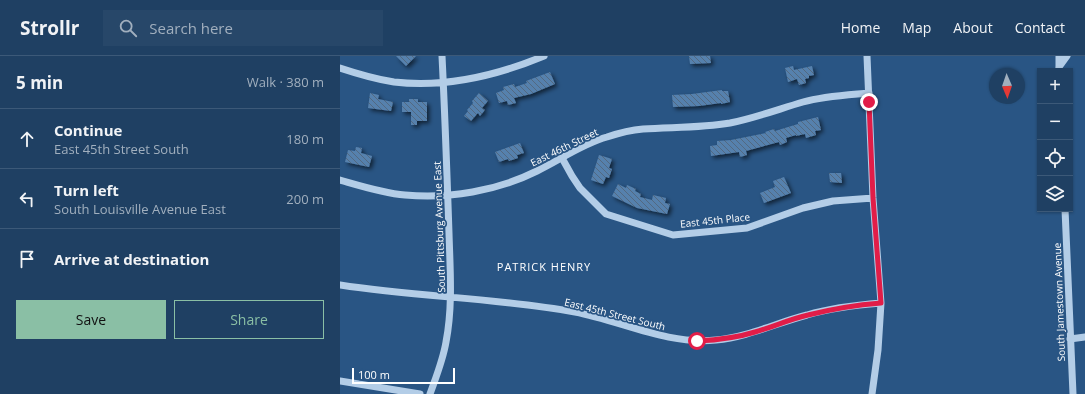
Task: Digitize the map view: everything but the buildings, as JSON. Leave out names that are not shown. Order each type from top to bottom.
[{"type":"street","name":"South Pittsburg Avenue East","points":[[430,394],[443,358],[450,319],[451,297],[442,56]]},
{"type":"street","points":[[340,68],[365,76],[393,81],[444,83],[491,75],[521,66],[544,56]]},
{"type":"street","points":[[866,56],[873,198],[881,303],[880,331],[872,394]]},
{"type":"street","points":[[1059,56],[1059,68]]},
{"type":"street","points":[[1060,68],[1068,56]]},
{"type":"street","name":"East 46th Street","points":[[340,180],[404,195],[448,195],[474,192],[519,180],[588,144],[605,137],[641,129],[729,123],[752,118],[821,98],[869,93]]},
{"type":"street","name":"East 45th Place","points":[[562,158],[580,188],[606,214],[673,234],[748,228],[803,208],[833,201],[873,198]]},
{"type":"street","name":"South Jamestown Avenue","points":[[1065,212],[1072,394]]},
{"type":"street","name":"East 45th Street South","points":[[340,285],[535,306],[576,313],[668,338],[697,341],[735,337],[814,313],[843,307],[881,303]]},
{"type":"street","points":[[1070,339],[1085,337]]},
{"type":"street","points":[[340,381],[420,394]]},
{"type":"district","name":"PATRICK HENRY","points":[[544,267]]},
{"type":"route","points":[[697,341],[735,337],[806,315],[836,308],[881,303],[873,198],[869,102]]}]
